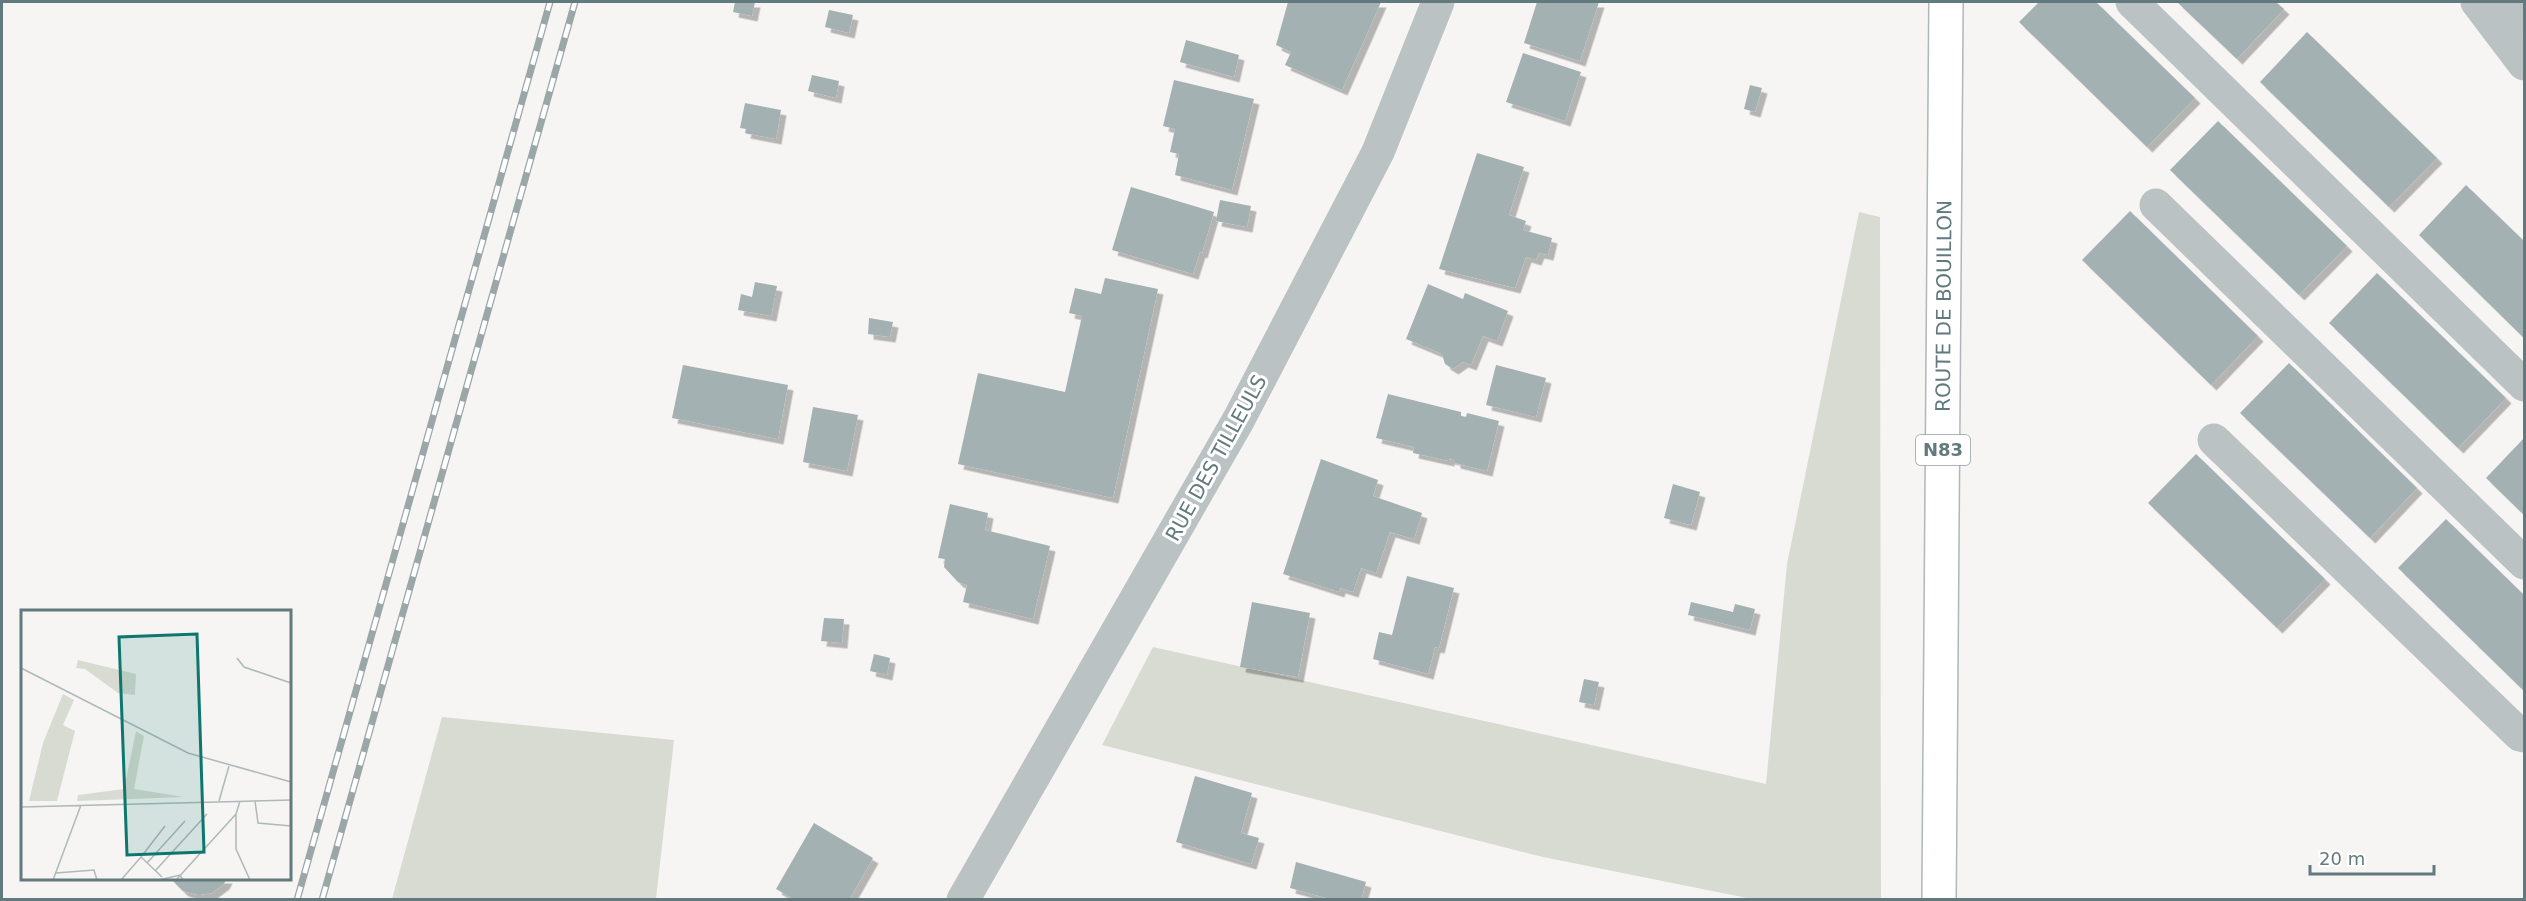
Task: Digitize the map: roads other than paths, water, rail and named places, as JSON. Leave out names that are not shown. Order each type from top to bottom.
[{"type":"main road","name":"ROUTE DE BOUILLON","points":[[1939,900],[1946,2]]},
{"type":"street","name":"RUE DES TILLEULS","points":[[963,900],[1239,419],[1378,152],[1438,2]]},
{"type":"street","points":[[2132,2],[2524,385]]},
{"type":"street","points":[[2477,2],[2524,64]]},
{"type":"street","points":[[2505,2],[2524,18]]},
{"type":"street","points":[[2156,205],[2524,563]]},
{"type":"street","points":[[2214,440],[2520,735],[2524,736]]},
{"type":"railway","points":[[297,900],[550,2]]},
{"type":"railway","points":[[322,900],[575,2]]}]
